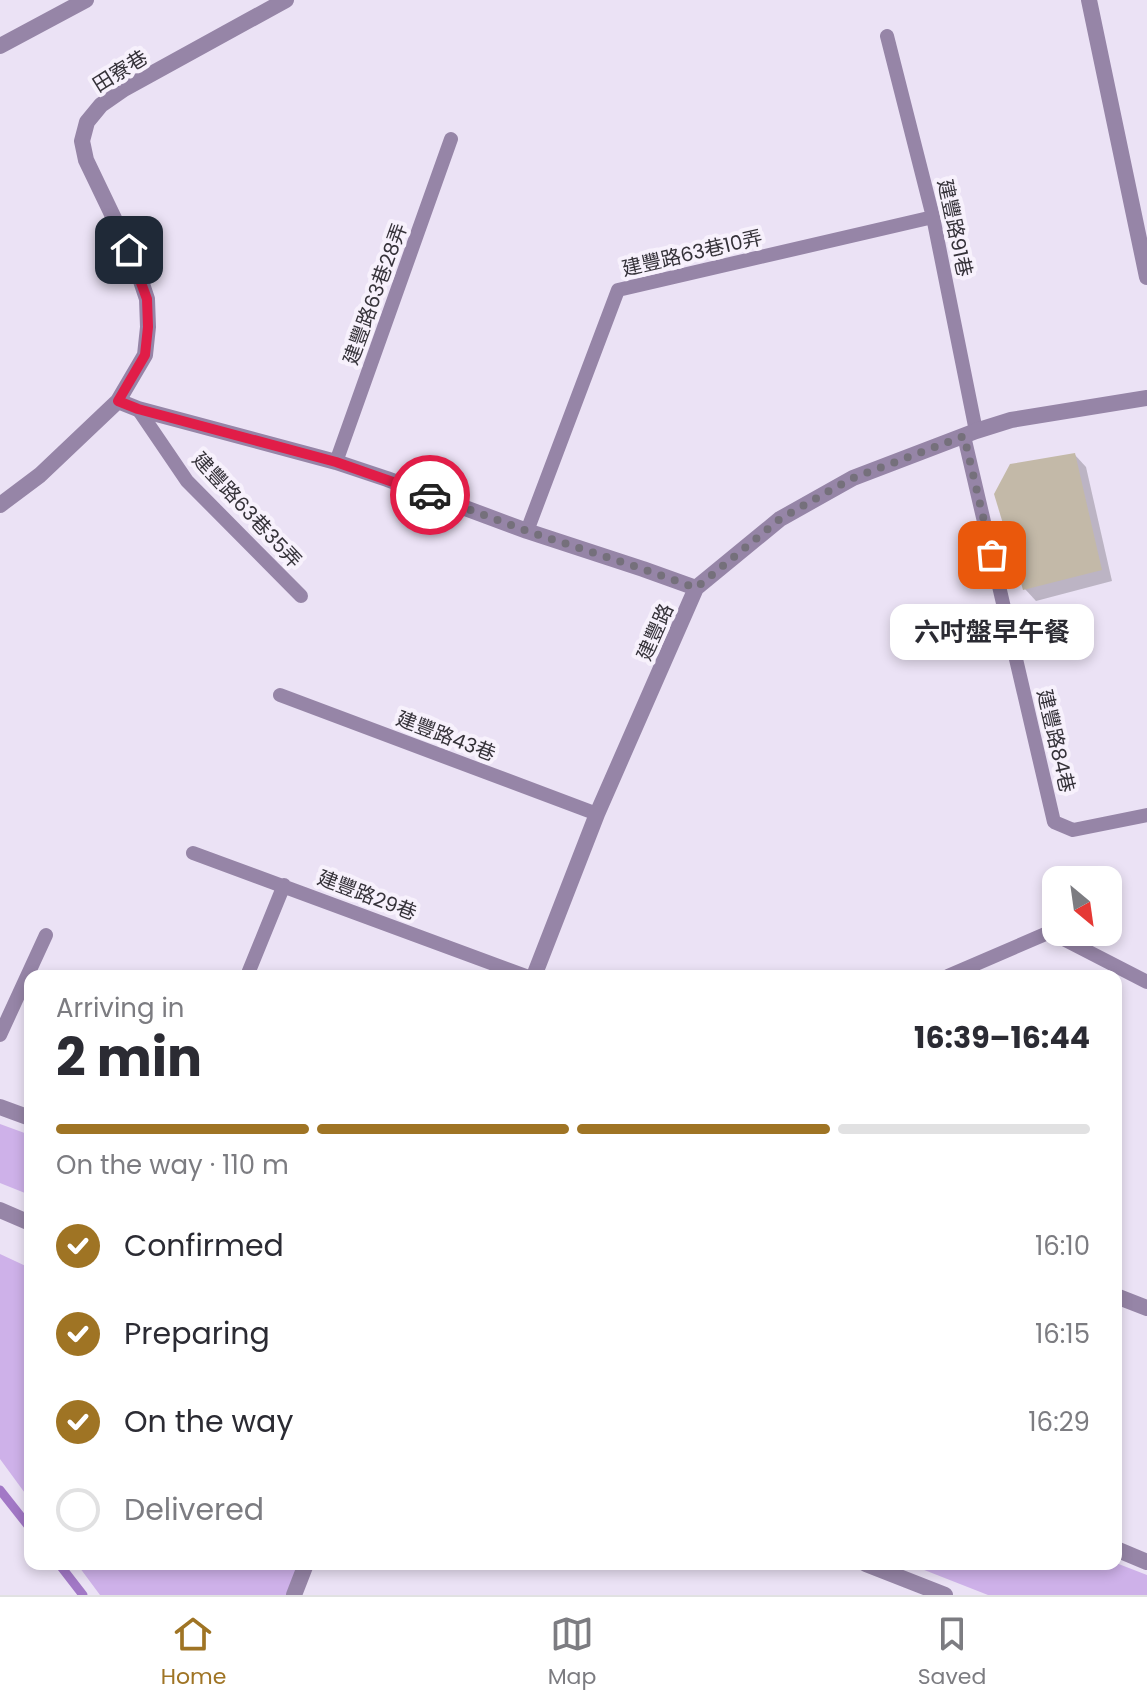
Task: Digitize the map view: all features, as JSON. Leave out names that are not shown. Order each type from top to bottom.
[{"type":"street","points":[[0,46],[86,0]]},
{"type":"street","name":"田寮巷","points":[[0,505],[40,475],[118,401],[145,355],[147,299],[126,244],[86,160],[82,141],[87,122],[101,105],[124,89],[286,0]]},
{"type":"street","points":[[1089,0],[1147,277]]},
{"type":"street","name":"建豐路","points":[[536,970],[597,814],[696,588],[780,519],[853,478],[1011,420],[1147,398]]},
{"type":"street","points":[[118,401],[336,462],[696,588]]},
{"type":"street","points":[[0,1107],[24,1116]]},
{"type":"street","points":[[0,1210],[24,1220]]},
{"type":"street","points":[[1122,1298],[1147,1308]]},
{"type":"street","points":[[1122,1552],[1147,1562]]},
{"type":"street","points":[[300,1593],[305,1570]]},
{"type":"street","points":[[881,1570],[945,1595]]},
{"type":"lane","name":"建豐路91巷","points":[[887,36],[933,217],[970,434]]},
{"type":"lane","name":"建豐路63巷28弄","points":[[336,462],[451,139]]},
{"type":"lane","name":"建豐路63巷10弄","points":[[527,531],[618,290],[933,217]]},
{"type":"lane","name":"建豐路63巷35弄","points":[[138,409],[187,481],[301,596]]},
{"type":"lane","name":"建豐路84巷","points":[[970,434],[1054,822],[1073,830],[1147,815]]},
{"type":"lane","name":"建豐路43巷","points":[[280,695],[597,814]]},
{"type":"lane","name":"建豐路29巷","points":[[193,853],[510,970]]},
{"type":"lane","points":[[249,970],[284,885]]},
{"type":"lane","points":[[962,970],[1050,932],[1147,982]]},
{"type":"lane","points":[[30,970],[46,935]]},
{"type":"lane","points":[[1104,970],[1108,961]]},
{"type":"lane","points":[[0,1035],[24,983]]},
{"type":"shaded area","points":[[0,1124],[24,1133],[24,1193],[0,1183]]},
{"type":"shaded area","points":[[0,1254],[24,1265],[24,1492],[0,1459]]},
{"type":"shaded area","points":[[1122,1565],[1147,1575],[1147,1595],[988,1595],[924,1570],[1122,1570]]},
{"type":"shaded area","points":[[81,1570],[301,1570],[293,1595],[100,1595]]},
{"type":"building","points":[[1075,453],[1102,570],[1023,590],[994,494],[1010,464]]},
{"type":"waterway","points":[[0,1490],[24,1520]]},
{"type":"waterway","points":[[64,1570],[83,1595]]},
{"type":"way so far","points":[[430,495],[696,588],[780,519],[829,491],[853,478],[964,436],[992,555]]},
{"type":"place","name":"六吋盤早午餐","points":[[992,555]]},
{"type":"route","points":[[129,250],[147,299],[148,327],[145,355],[118,401],[336,462],[430,495]]}]
